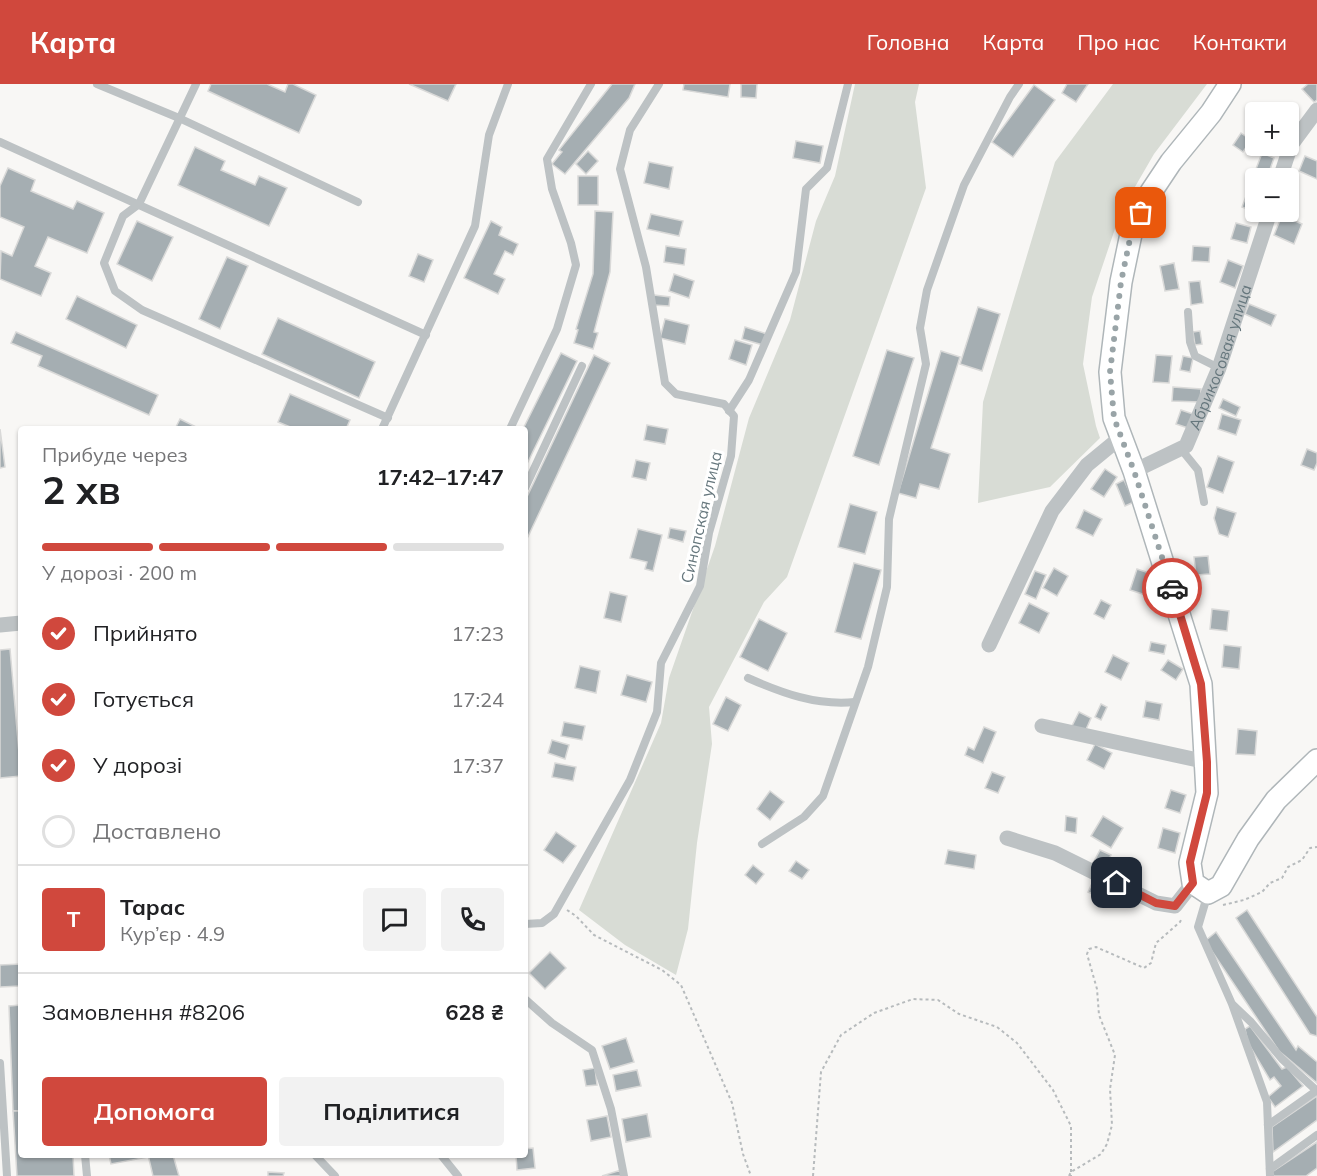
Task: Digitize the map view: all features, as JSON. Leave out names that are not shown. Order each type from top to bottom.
[{"type":"main road","points":[[1230,84],[1211,113],[1171,162],[1156,185],[1131,234],[1121,282],[1110,372],[1114,418],[1134,471],[1201,684],[1207,793],[1190,862],[1206,894],[1221,886],[1248,839],[1276,800],[1317,760]]},
{"type":"street","points":[[1283,168],[1291,145],[1317,110]]},
{"type":"street","name":"Абрикосовая улица","points":[[1134,471],[1186,446],[1219,368],[1267,222]]},
{"type":"street","points":[[989,645],[1052,512],[1087,465],[1121,437]]},
{"type":"street","points":[[0,625],[18,623]]},
{"type":"street","points":[[1042,726],[1207,762]]},
{"type":"street","points":[[1006,838],[1055,853],[1156,903],[1175,906],[1206,894]]},
{"type":"lane","points":[[97,84],[179,118],[358,202]]},
{"type":"lane","points":[[196,84],[139,204],[123,216],[104,263],[115,291],[142,310],[388,418]]},
{"type":"lane","points":[[384,426],[475,226],[489,135],[508,84]]},
{"type":"lane","points":[[511,426],[557,329],[576,265],[571,243],[552,189],[547,159],[591,84]]},
{"type":"lane","points":[[659,84],[630,130],[620,168],[646,267],[665,383],[676,394],[724,404],[729,411],[749,380],[796,272],[806,189],[827,168],[848,84]]},
{"type":"lane","points":[[762,844],[804,817],[823,796],[868,667],[887,587],[889,519],[926,364],[920,328],[927,290],[964,185],[1019,84]]},
{"type":"lane","points":[[0,142],[426,335]]},
{"type":"lane","points":[[1188,312],[1190,342],[1195,356],[1219,368]]},
{"type":"lane","points":[[528,482],[582,366]]},
{"type":"lane","name":"Синопская улица","points":[[528,924],[542,924],[554,914],[559,906],[630,780],[657,712],[661,663],[700,586],[709,533],[731,456],[734,416],[729,411]]},
{"type":"lane","points":[[1181,449],[1198,470],[1204,502]]},
{"type":"lane","points":[[748,678],[810,700],[837,704],[855,702]]},
{"type":"lane","points":[[1206,894],[1197,927],[1232,1004],[1267,1102],[1270,1172]]},
{"type":"lane","points":[[528,1002],[552,1023],[592,1050],[611,1109],[624,1176]]},
{"type":"lane","points":[[1232,1004],[1251,1022],[1281,1059],[1317,1091],[1268,1125]]},
{"type":"lane","points":[[0,1063],[7,1176]]},
{"type":"lane","points":[[1270,1172],[1317,1135]]},
{"type":"lane","points":[[85,1158],[87,1176]]},
{"type":"lane","points":[[318,1158],[335,1176]]},
{"type":"lane","points":[[443,1158],[458,1176]]},
{"type":"path","points":[[1206,894],[1244,900],[1262,892],[1270,883],[1282,878],[1288,867],[1302,860],[1310,848],[1317,847]]},
{"type":"path","points":[[559,906],[576,916],[594,935],[662,970],[681,985],[732,1103],[743,1154],[751,1176]]},
{"type":"path","points":[[1070,1175],[1101,1154],[1112,1125],[1110,1089],[1115,1055],[1099,1015],[1097,989],[1087,954],[1089,949],[1096,947],[1144,968],[1151,963],[1156,943],[1180,922],[1182,918],[1175,906]]},
{"type":"path","points":[[813,1176],[821,1072],[842,1035],[874,1013],[913,999],[938,1000],[959,1014],[997,1027],[1017,1043],[1053,1090],[1071,1126],[1070,1175]]},
{"type":"shaded area","points":[[855,84],[919,84],[915,102],[926,188],[787,577],[764,602],[709,707],[712,744],[697,843],[688,929],[676,975],[625,945],[579,910],[661,723],[669,678],[715,546],[749,418],[790,320],[816,221],[835,176]]},
{"type":"shaded area","points":[[1113,84],[1207,84],[1154,154],[1121,211],[1092,297],[1083,364],[1100,438],[1050,487],[978,503],[983,402],[1055,162]]},
{"type":"building","points":[[211,84],[267,84],[285,92],[288,84],[293,84],[316,95],[299,133],[208,91]]},
{"type":"building","points":[[409,84],[456,84],[448,101]]},
{"type":"building","points":[[612,84],[635,84],[629,98],[565,174],[552,164],[562,152],[559,150]]},
{"type":"building","points":[[684,84],[730,84],[728,97],[683,90]]},
{"type":"building","points":[[741,84],[757,84],[756,98],[741,97]]},
{"type":"building","points":[[1067,84],[1088,84],[1076,102],[1062,93]]},
{"type":"building","points":[[1308,84],[1317,84],[1317,100],[1314,102],[1302,89]]},
{"type":"building","points":[[1034,85],[1055,100],[1013,157],[992,142]]},
{"type":"building","points":[[1241,133],[1245,136],[1243,152],[1233,145]]},
{"type":"building","points":[[796,141],[823,146],[820,163],[793,158]]},
{"type":"building","points":[[195,147],[225,161],[221,170],[255,185],[259,176],[287,188],[269,226],[178,185]]},
{"type":"building","points":[[588,151],[598,161],[586,174],[576,164]]},
{"type":"building","points":[[1261,156],[1274,158],[1270,168],[1256,168]]},
{"type":"building","points":[[1305,156],[1317,161],[1317,179],[1299,171]]},
{"type":"building","points":[[649,162],[673,167],[669,189],[644,183]]},
{"type":"building","points":[[8,168],[35,180],[31,191],[73,209],[77,201],[104,213],[87,253],[48,237],[35,266],[51,273],[41,296],[0,279],[1,251],[12,256],[24,227],[0,217],[0,186]]},
{"type":"building","points":[[578,176],[598,176],[598,205],[578,205]]},
{"type":"building","points":[[595,211],[613,212],[610,272],[594,332],[598,333],[593,349],[574,343],[593,274]]},
{"type":"building","points":[[651,214],[683,221],[679,236],[647,229]]},
{"type":"building","points":[[137,221],[173,237],[152,281],[117,264]]},
{"type":"building","points":[[491,221],[502,227],[499,235],[518,244],[513,255],[505,251],[494,274],[505,279],[498,294],[464,278]]},
{"type":"building","points":[[1279,222],[1302,224],[1294,244],[1274,235]]},
{"type":"building","points":[[1236,223],[1251,227],[1247,243],[1231,239]]},
{"type":"building","points":[[666,246],[686,249],[684,265],[664,262]]},
{"type":"building","points":[[1193,246],[1210,247],[1209,262],[1192,261]]},
{"type":"building","points":[[418,254],[433,260],[424,282],[409,276]]},
{"type":"building","points":[[227,257],[248,266],[220,329],[199,319]]},
{"type":"building","points":[[1228,260],[1243,266],[1235,288],[1220,282]]},
{"type":"building","points":[[1174,263],[1179,289],[1165,291],[1160,266]]},
{"type":"building","points":[[674,274],[694,281],[689,298],[669,291]]},
{"type":"building","points":[[1200,281],[1203,303],[1191,305],[1189,282]]},
{"type":"building","points":[[654,295],[670,297],[669,306],[653,305]]},
{"type":"building","points":[[77,296],[137,325],[126,348],[66,319]]},
{"type":"building","points":[[1249,304],[1276,315],[1271,326],[1245,314]]},
{"type":"building","points":[[978,307],[1000,314],[982,371],[960,364]]},
{"type":"building","points":[[278,318],[375,362],[359,398],[262,354]]},
{"type":"building","points":[[665,319],[689,325],[685,344],[660,338]]},
{"type":"building","points":[[745,327],[767,334],[763,345],[742,339]]},
{"type":"building","points":[[1200,331],[1202,344],[1195,345],[1193,332]]},
{"type":"building","points":[[16,332],[158,395],[149,415],[38,366],[42,356],[11,343]]},
{"type":"building","points":[[735,340],[752,345],[746,365],[729,359]]},
{"type":"building","points":[[887,350],[914,358],[879,465],[853,456]]},
{"type":"building","points":[[941,351],[960,357],[931,448],[950,454],[939,489],[920,484],[916,498],[898,493]]},
{"type":"building","points":[[561,353],[577,361],[528,462],[528,426],[524,426]]},
{"type":"building","points":[[594,355],[610,363],[528,537],[528,495]]},
{"type":"building","points":[[1156,355],[1172,356],[1169,383],[1153,382]]},
{"type":"building","points":[[1183,356],[1193,358],[1190,372],[1180,370]]},
{"type":"building","points":[[1173,387],[1201,389],[1200,402],[1172,401]]},
{"type":"building","points":[[290,394],[350,420],[347,426],[288,426],[278,422]]},
{"type":"building","points":[[1223,399],[1240,407],[1236,416],[1219,408]]},
{"type":"building","points":[[1181,410],[1196,415],[1191,429],[1176,424]]},
{"type":"building","points":[[1222,414],[1241,420],[1236,435],[1218,429]]},
{"type":"building","points":[[180,419],[194,426],[176,426]]},
{"type":"building","points":[[647,425],[668,429],[665,444],[644,440]]},
{"type":"building","points":[[0,429],[5,467],[0,468]]},
{"type":"building","points":[[1307,449],[1317,453],[1314,470],[1301,465]]},
{"type":"building","points":[[1218,456],[1234,462],[1223,493],[1207,487]]},
{"type":"building","points":[[636,460],[650,463],[646,480],[632,477]]},
{"type":"building","points":[[1105,469],[1117,477],[1104,497],[1091,489]]},
{"type":"building","points":[[1124,480],[1134,502],[1125,506],[1116,484]]},
{"type":"building","points":[[850,504],[877,512],[865,554],[838,547]]},
{"type":"building","points":[[1217,507],[1236,513],[1228,537],[1219,534],[1214,518]]},
{"type":"building","points":[[1084,510],[1102,519],[1093,536],[1076,528]]},
{"type":"building","points":[[670,528],[686,531],[683,542],[668,538]]},
{"type":"building","points":[[638,529],[662,535],[653,571],[645,569],[647,562],[630,558]]},
{"type":"building","points":[[697,542],[707,544],[704,560],[694,558]]},
{"type":"building","points":[[1208,556],[1210,574],[1196,575],[1194,557]]},
{"type":"building","points":[[854,563],[881,570],[861,639],[835,632]]},
{"type":"building","points":[[1054,568],[1068,576],[1057,596],[1043,588]]},
{"type":"building","points":[[1137,569],[1158,576],[1152,597],[1130,590]]},
{"type":"building","points":[[1035,571],[1046,575],[1036,599],[1025,594]]},
{"type":"building","points":[[610,592],[627,596],[621,622],[604,618]]},
{"type":"building","points":[[1101,600],[1111,605],[1104,619],[1094,614]]},
{"type":"building","points":[[1029,603],[1049,613],[1039,633],[1019,623]]},
{"type":"building","points":[[1212,609],[1229,611],[1227,631],[1210,629]]},
{"type":"building","points":[[759,619],[787,633],[768,671],[740,657]]},
{"type":"building","points":[[1151,642],[1166,645],[1164,654],[1149,651]]},
{"type":"building","points":[[1224,645],[1241,647],[1239,669],[1222,667]]},
{"type":"building","points":[[10,649],[18,741],[18,776],[0,778],[0,650]]},
{"type":"building","points":[[1113,655],[1129,663],[1121,680],[1105,672]]},
{"type":"building","points":[[1168,660],[1183,669],[1176,680],[1161,670]]},
{"type":"building","points":[[580,666],[600,671],[596,693],[575,688]]},
{"type":"building","points":[[627,675],[652,682],[646,702],[621,695]]},
{"type":"building","points":[[726,697],[741,705],[728,731],[713,724]]},
{"type":"building","points":[[1146,701],[1162,704],[1159,720],[1143,717]]},
{"type":"building","points":[[1101,704],[1107,707],[1101,720],[1095,717]]},
{"type":"building","points":[[1079,712],[1091,718],[1084,734],[1071,728]]},
{"type":"building","points":[[564,722],[585,726],[582,740],[561,736]]},
{"type":"building","points":[[984,727],[996,732],[983,763],[965,755],[968,747],[974,750]]},
{"type":"building","points":[[1238,729],[1257,731],[1255,755],[1236,754]]},
{"type":"building","points":[[552,740],[569,745],[565,759],[548,753]]},
{"type":"building","points":[[1095,744],[1112,753],[1104,769],[1087,760]]},
{"type":"building","points":[[555,763],[576,767],[573,781],[552,777]]},
{"type":"building","points":[[992,772],[1005,777],[998,793],[985,788]]},
{"type":"building","points":[[1171,790],[1186,795],[1180,813],[1165,808]]},
{"type":"building","points":[[770,791],[784,802],[770,820],[757,809]]},
{"type":"building","points":[[1066,816],[1077,818],[1076,833],[1065,831]]},
{"type":"building","points":[[1103,816],[1123,828],[1111,848],[1091,836]]},
{"type":"building","points":[[1163,828],[1180,833],[1175,853],[1158,848]]},
{"type":"building","points":[[556,832],[576,846],[563,863],[544,850]]},
{"type":"building","points":[[948,850],[976,855],[974,869],[945,864]]},
{"type":"building","points":[[1100,850],[1111,855],[1104,871],[1092,865]]},
{"type":"building","points":[[796,861],[809,870],[802,879],[789,871]]},
{"type":"building","points":[[753,865],[764,874],[756,884],[745,875]]},
{"type":"building","points":[[1094,879],[1104,884],[1098,896],[1088,892]]},
{"type":"building","points":[[1247,910],[1317,1017],[1317,1036],[1310,1034],[1236,918]]},
{"type":"building","points":[[1216,932],[1296,1050],[1298,1046],[1317,1062],[1317,1083],[1279,1051],[1205,941]]},
{"type":"building","points":[[550,952],[566,968],[545,989],[529,973]]},
{"type":"building","points":[[18,964],[18,986],[0,987],[0,965]]},
{"type":"building","points":[[18,1005],[18,1111],[13,1111],[9,1006]]},
{"type":"building","points":[[1250,1026],[1282,1069],[1287,1067],[1303,1086],[1275,1107],[1268,1097],[1281,1086],[1274,1077],[1270,1080],[1248,1043],[1245,1029]]},
{"type":"building","points":[[626,1038],[634,1062],[610,1069],[602,1046]]},
{"type":"building","points":[[595,1068],[597,1085],[586,1086],[583,1070]]},
{"type":"building","points":[[637,1070],[641,1086],[616,1091],[613,1075]]},
{"type":"building","points":[[1317,1096],[1317,1120],[1273,1152],[1272,1127]]},
{"type":"building","points":[[13,1111],[18,1111],[18,1158],[73,1158],[74,1176],[17,1176]]},
{"type":"building","points":[[647,1114],[651,1137],[626,1142],[622,1119]]},
{"type":"building","points":[[607,1116],[611,1137],[591,1141],[587,1120]]},
{"type":"building","points":[[1317,1142],[1317,1168],[1306,1176],[1274,1176],[1272,1172]]},
{"type":"building","points":[[533,1148],[535,1168],[517,1170],[516,1158],[528,1158],[528,1149]]},
{"type":"building","points":[[110,1158],[143,1158],[111,1164]]},
{"type":"building","points":[[149,1158],[174,1158],[179,1176],[153,1176]]},
{"type":"building","points":[[621,1170],[622,1176],[602,1176]]},
{"type":"building","points":[[268,1172],[284,1173],[283,1176],[268,1176]]},
{"type":"way so far","points":[[1141,213],[1131,234],[1121,282],[1110,372],[1114,418],[1134,471],[1172,588]]},
{"type":"route","points":[[1117,883],[1156,903],[1175,906],[1193,883],[1190,862],[1207,793],[1207,762],[1201,684],[1172,588]]}]
